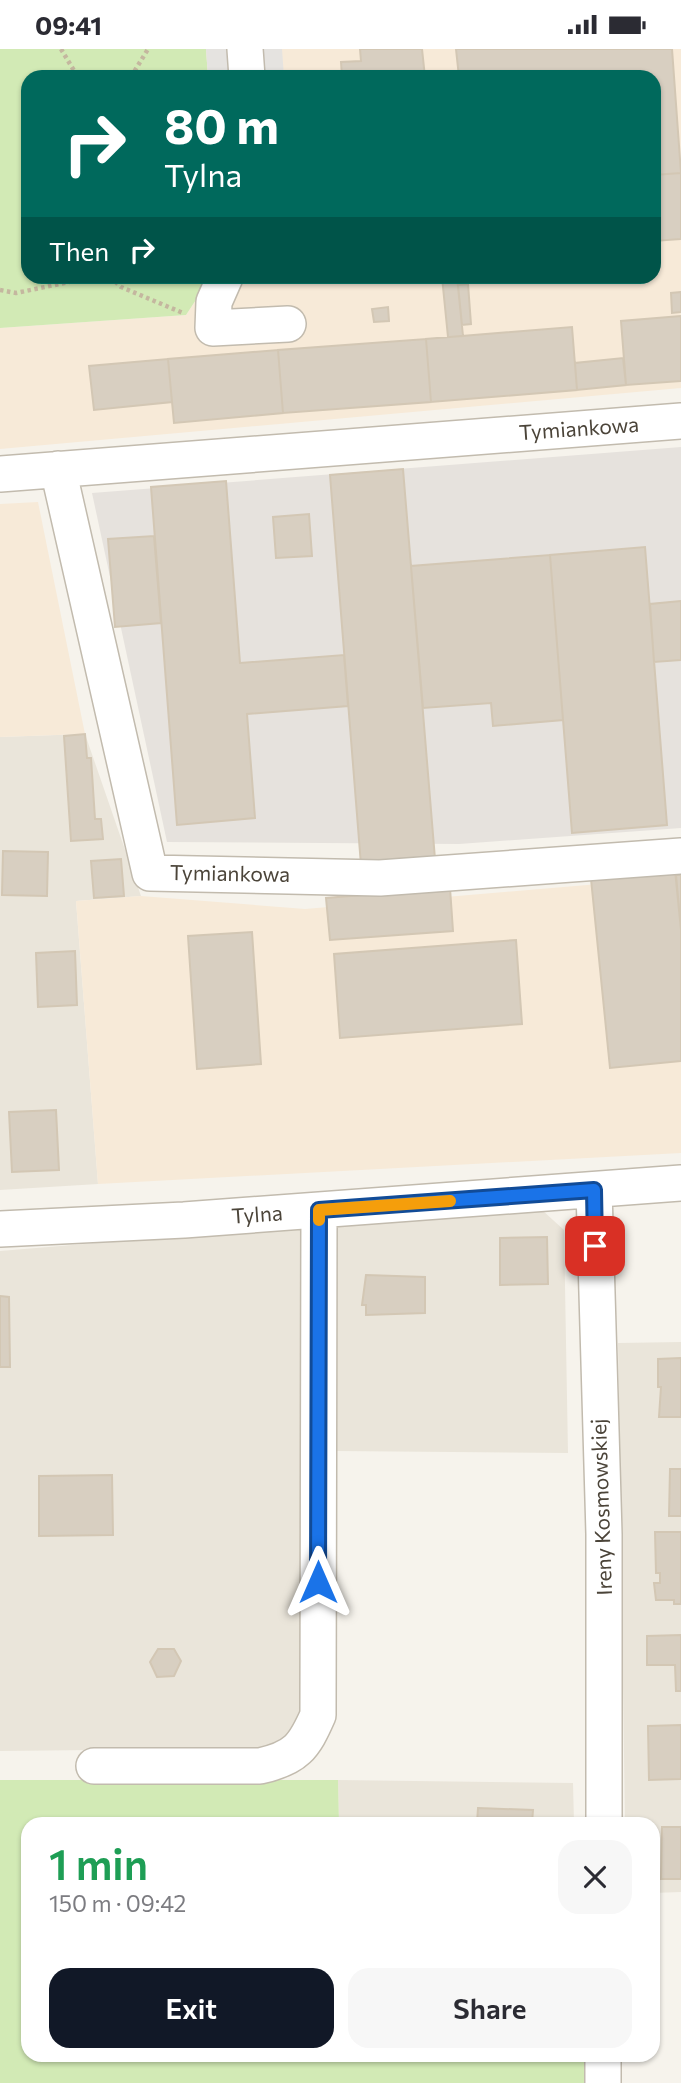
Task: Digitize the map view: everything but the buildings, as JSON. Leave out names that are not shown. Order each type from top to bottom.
[{"type":"street","points":[[245,49],[246,70]]},
{"type":"street","points":[[222,284],[214,302],[213,328],[288,324]]},
{"type":"street","name":"Tymiankowa","points":[[0,474],[681,421]]},
{"type":"street","name":"Tymiankowa","points":[[58,469],[150,873],[380,877],[681,856]]},
{"type":"street","name":"Tylna","points":[[0,1229],[319,1210],[681,1182]]},
{"type":"street","name":"Ireny Kosmowskiej","points":[[594,1190],[604,1535],[604,1817]]},
{"type":"street","points":[[94,1766],[260,1766],[285,1760],[306,1742],[318,1715],[319,1210]]},
{"type":"street","points":[[603,2062],[603,2083]]},
{"type":"path","points":[[61,49],[74,70]]},
{"type":"path","points":[[135,70],[148,49]]},
{"type":"path","points":[[0,291],[16,293],[60,284]]},
{"type":"path","points":[[118,284],[187,315]]},
{"type":"shaded area","points":[[206,49],[681,49],[681,388],[0,449],[0,328],[186,315],[206,284],[661,284],[661,70],[208,70]]},
{"type":"shaded area","points":[[206,49],[231,49],[232,70],[208,70]]},
{"type":"shaded area","points":[[260,49],[282,49],[284,70],[262,70]]},
{"type":"shaded area","points":[[681,447],[681,828],[459,844],[167,842],[92,493]]},
{"type":"shaded area","points":[[38,502],[85,734],[0,737],[0,504]]},
{"type":"shaded area","points":[[85,734],[141,896],[76,901],[98,1184],[0,1190],[0,737]]},
{"type":"shaded area","points":[[681,877],[681,1153],[98,1184],[76,901],[141,896],[305,909]]},
{"type":"shaded area","points":[[542,1210],[564,1230],[568,1453],[336,1451],[335,1224]]},
{"type":"shaded area","points":[[300,1226],[304,1726],[281,1748],[0,1751],[0,1251]]},
{"type":"shaded area","points":[[681,1342],[681,1892],[660,1893],[660,1817],[625,1817],[618,1343]]},
{"type":"shaded area","points":[[338,1780],[573,1783],[574,1817],[339,1817]]},
{"type":"green space","points":[[0,49],[206,49],[208,70],[21,70],[21,284],[206,284],[186,315],[0,328]]},
{"type":"green space","points":[[0,1780],[338,1780],[339,1817],[21,1817],[21,2062],[592,2062],[592,2083],[0,2083]]},
{"type":"slow traffic","points":[[319,1220],[319,1210],[450,1201]]},
{"type":"route","points":[[318,1582],[319,1210],[594,1190],[595,1246]]}]
